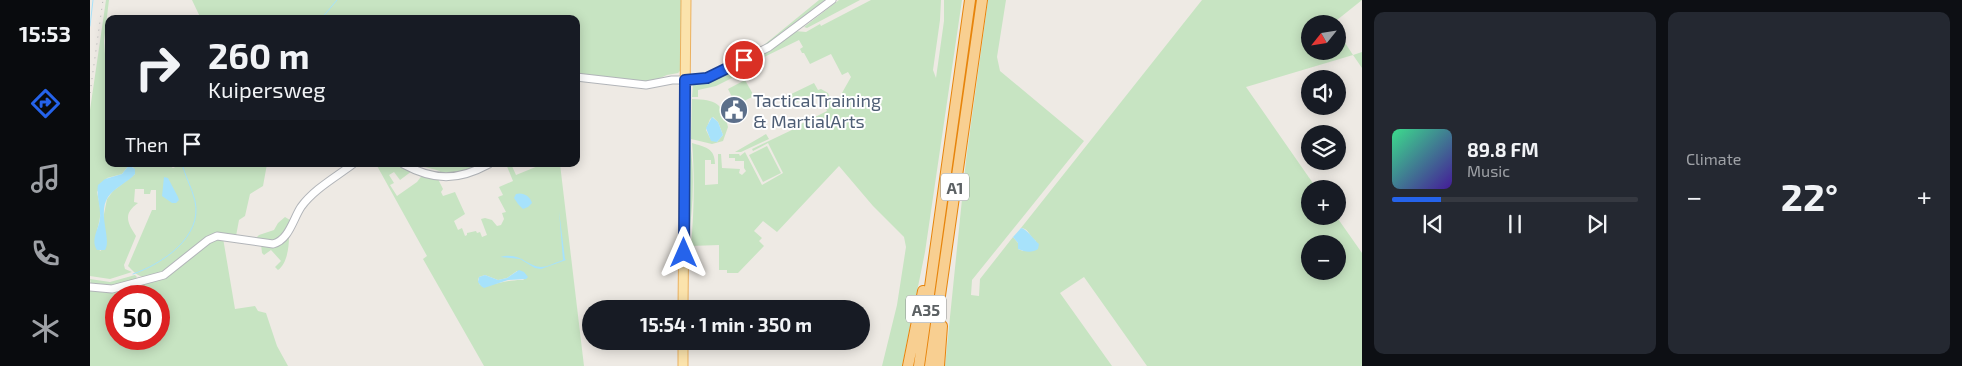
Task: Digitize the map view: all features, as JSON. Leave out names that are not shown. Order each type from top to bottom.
[{"type":"highway","name":"A1","points":[[908,366],[918,311],[934,251],[970,0]]},
{"type":"highway","name":"A1","points":[[940,366],[946,288],[944,271],[982,0]]},
{"type":"highway","name":"A35","points":[[918,366],[934,251]]},
{"type":"highway","name":"A35","points":[[930,366],[944,271]]},
{"type":"main road","points":[[683,300],[686,0]]},
{"type":"main road","points":[[683,350],[683,366]]},
{"type":"street","points":[[580,78],[646,86],[672,80],[707,78],[760,52],[832,0]]},
{"type":"street","points":[[90,287],[112,289],[164,275],[217,236],[273,244],[278,242],[285,236],[298,212],[309,198],[349,167]]},
{"type":"street","points":[[411,167],[426,173],[452,177],[465,175],[482,167]]},
{"type":"green space","points":[[106,0],[109,0],[107,15],[105,15],[104,41],[105,167],[127,167],[122,174],[107,178],[97,192],[100,205],[96,236],[98,249],[101,251],[107,199],[113,191],[135,174],[132,167],[266,167],[263,186],[250,194],[245,216],[239,220],[236,236],[222,234],[172,268],[152,276],[144,277],[139,275],[128,266],[152,210],[156,210],[156,190],[151,190],[150,194],[144,194],[144,189],[135,189],[134,202],[138,203],[130,211],[128,218],[136,236],[124,265],[125,269],[132,272],[110,279],[90,276],[90,110]]},
{"type":"green space","points":[[192,0],[681,0],[681,70],[678,73],[667,75],[651,82],[580,75],[580,15],[199,15]]},
{"type":"green space","points":[[819,0],[829,0],[778,39],[754,53]]},
{"type":"green space","points":[[839,0],[860,0],[807,28],[804,27]]},
{"type":"green space","points":[[871,0],[941,0],[933,70],[936,78],[944,21],[944,0],[962,0],[925,252],[902,366],[882,366],[897,305],[906,247],[904,237],[873,206],[839,166],[777,232],[763,221],[754,231],[762,238],[759,241],[764,246],[738,273],[727,273],[727,270],[719,270],[719,245],[691,246],[694,195],[692,143],[711,151],[715,159],[715,164],[711,164],[711,160],[705,160],[705,185],[718,184],[718,154],[721,154],[722,168],[740,169],[739,173],[742,175],[746,171],[744,161],[735,161],[735,158],[729,158],[729,154],[739,154],[740,156],[745,152],[762,185],[783,173],[768,143],[753,151],[752,149],[796,128],[796,123],[799,125],[827,111],[824,104],[821,105],[815,93],[788,107],[783,98],[814,83],[818,90],[821,89],[828,93],[834,107],[851,77],[848,72],[842,75],[831,54],[810,64],[800,49],[803,47],[799,40],[750,64],[749,59],[772,50],[773,47],[795,31],[806,32],[820,24],[821,26]]},
{"type":"green space","points":[[973,0],[977,0],[962,95],[926,366],[922,366]]},
{"type":"green space","points":[[988,0],[1006,0],[997,57],[1000,71],[1084,141],[972,280],[971,295],[979,296],[980,279],[1013,237],[1018,243],[1018,249],[1023,251],[1036,241],[1024,228],[1021,228],[1202,0],[1362,0],[1343,15],[1301,15],[1301,60],[1336,60],[1246,87],[1301,166],[1301,170],[1304,170],[1311,180],[1301,180],[1301,225],[1342,225],[1362,253],[1362,366],[1147,366],[1084,277],[1060,293],[1112,366],[945,366],[966,160]]},
{"type":"green space","points":[[1346,44],[1353,55],[1346,57]]},
{"type":"green space","points":[[1362,52],[1362,68],[1353,55]]},
{"type":"green space","points":[[745,61],[748,65],[738,70],[740,74],[716,86],[698,90],[698,97],[692,97],[693,84],[699,83]]},
{"type":"green space","points":[[745,80],[754,96],[736,105],[728,89]]},
{"type":"green space","points":[[692,99],[707,100],[717,104],[723,112],[728,127],[723,141],[712,144],[691,139]],"holes":[[[713,117],[718,122],[723,135],[717,142],[710,138],[706,130],[710,119]]]},
{"type":"green space","points":[[766,134],[769,139],[741,152],[735,152]]},
{"type":"green space","points":[[690,143],[693,192],[688,242],[687,144]]},
{"type":"green space","points":[[767,146],[781,173],[763,182],[749,155]]},
{"type":"green space","points":[[378,167],[405,167],[412,171],[400,180],[394,172],[389,175],[394,183],[390,185],[397,196],[417,182],[423,174],[437,177],[443,189],[441,192],[443,196],[455,192],[465,214],[454,221],[458,230],[462,228],[465,236],[467,233],[480,232],[482,237],[487,235],[481,219],[492,220],[497,226],[501,225],[504,219],[502,213],[506,212],[498,197],[503,195],[499,187],[513,181],[507,167],[512,167],[516,175],[536,167],[560,167],[584,366],[484,366],[423,259],[427,256]],"holes":[[[517,271],[524,280],[512,280],[480,285],[479,277],[485,275],[498,280],[507,278]]]},
{"type":"green space","points":[[425,167],[481,167],[473,171],[439,174],[440,171]]},
{"type":"green space","points":[[285,217],[290,220],[288,228],[275,242],[255,239],[259,235],[274,230]]},
{"type":"green space","points":[[289,237],[284,264],[278,270],[275,267],[281,261],[271,250],[264,255],[261,244]]},
{"type":"green space","points":[[215,238],[223,238],[235,309],[255,306],[258,311],[266,313],[277,346],[288,366],[90,366],[90,290],[105,291],[105,350],[170,350],[170,285],[136,285],[153,281]]},
{"type":"green space","points":[[135,275],[137,277],[134,281],[121,285],[105,285],[105,287],[91,285],[90,279],[110,282]]},
{"type":"water","points":[[712,117],[718,122],[723,135],[717,142],[711,141],[706,128]]},
{"type":"water","points":[[127,167],[135,169],[135,174],[108,197],[104,211],[107,245],[105,250],[97,250],[94,242],[100,218],[98,185],[105,179],[122,174]]},
{"type":"water","points":[[164,177],[168,178],[178,197],[179,200],[176,203],[172,203],[162,196]]},
{"type":"water","points":[[516,194],[526,195],[532,203],[523,209],[514,198]]},
{"type":"water","points":[[559,211],[566,260],[541,269],[535,268],[520,259],[536,266],[549,265],[563,260]]},
{"type":"water","points":[[1021,228],[1028,232],[1039,244],[1038,249],[1028,252],[1018,249],[1018,243],[1013,237]]},
{"type":"water","points":[[507,256],[520,259],[500,257]]},
{"type":"water","points":[[519,270],[528,277],[526,279],[508,280],[484,288],[478,282],[479,277],[485,275],[498,280],[507,278]]},
{"type":"waterway","points":[[90,26],[93,0]]},
{"type":"waterway","points":[[324,15],[337,0]]},
{"type":"waterway","points":[[133,274],[167,256],[187,237],[193,226],[196,214],[195,201],[183,167]]},
{"type":"railway","points":[[90,93],[103,0]]},
{"type":"place","name":"TacticalTraining & MartialArts","points":[[734,110]]},
{"type":"route","points":[[684,253],[685,80],[707,78],[744,60]]}]
